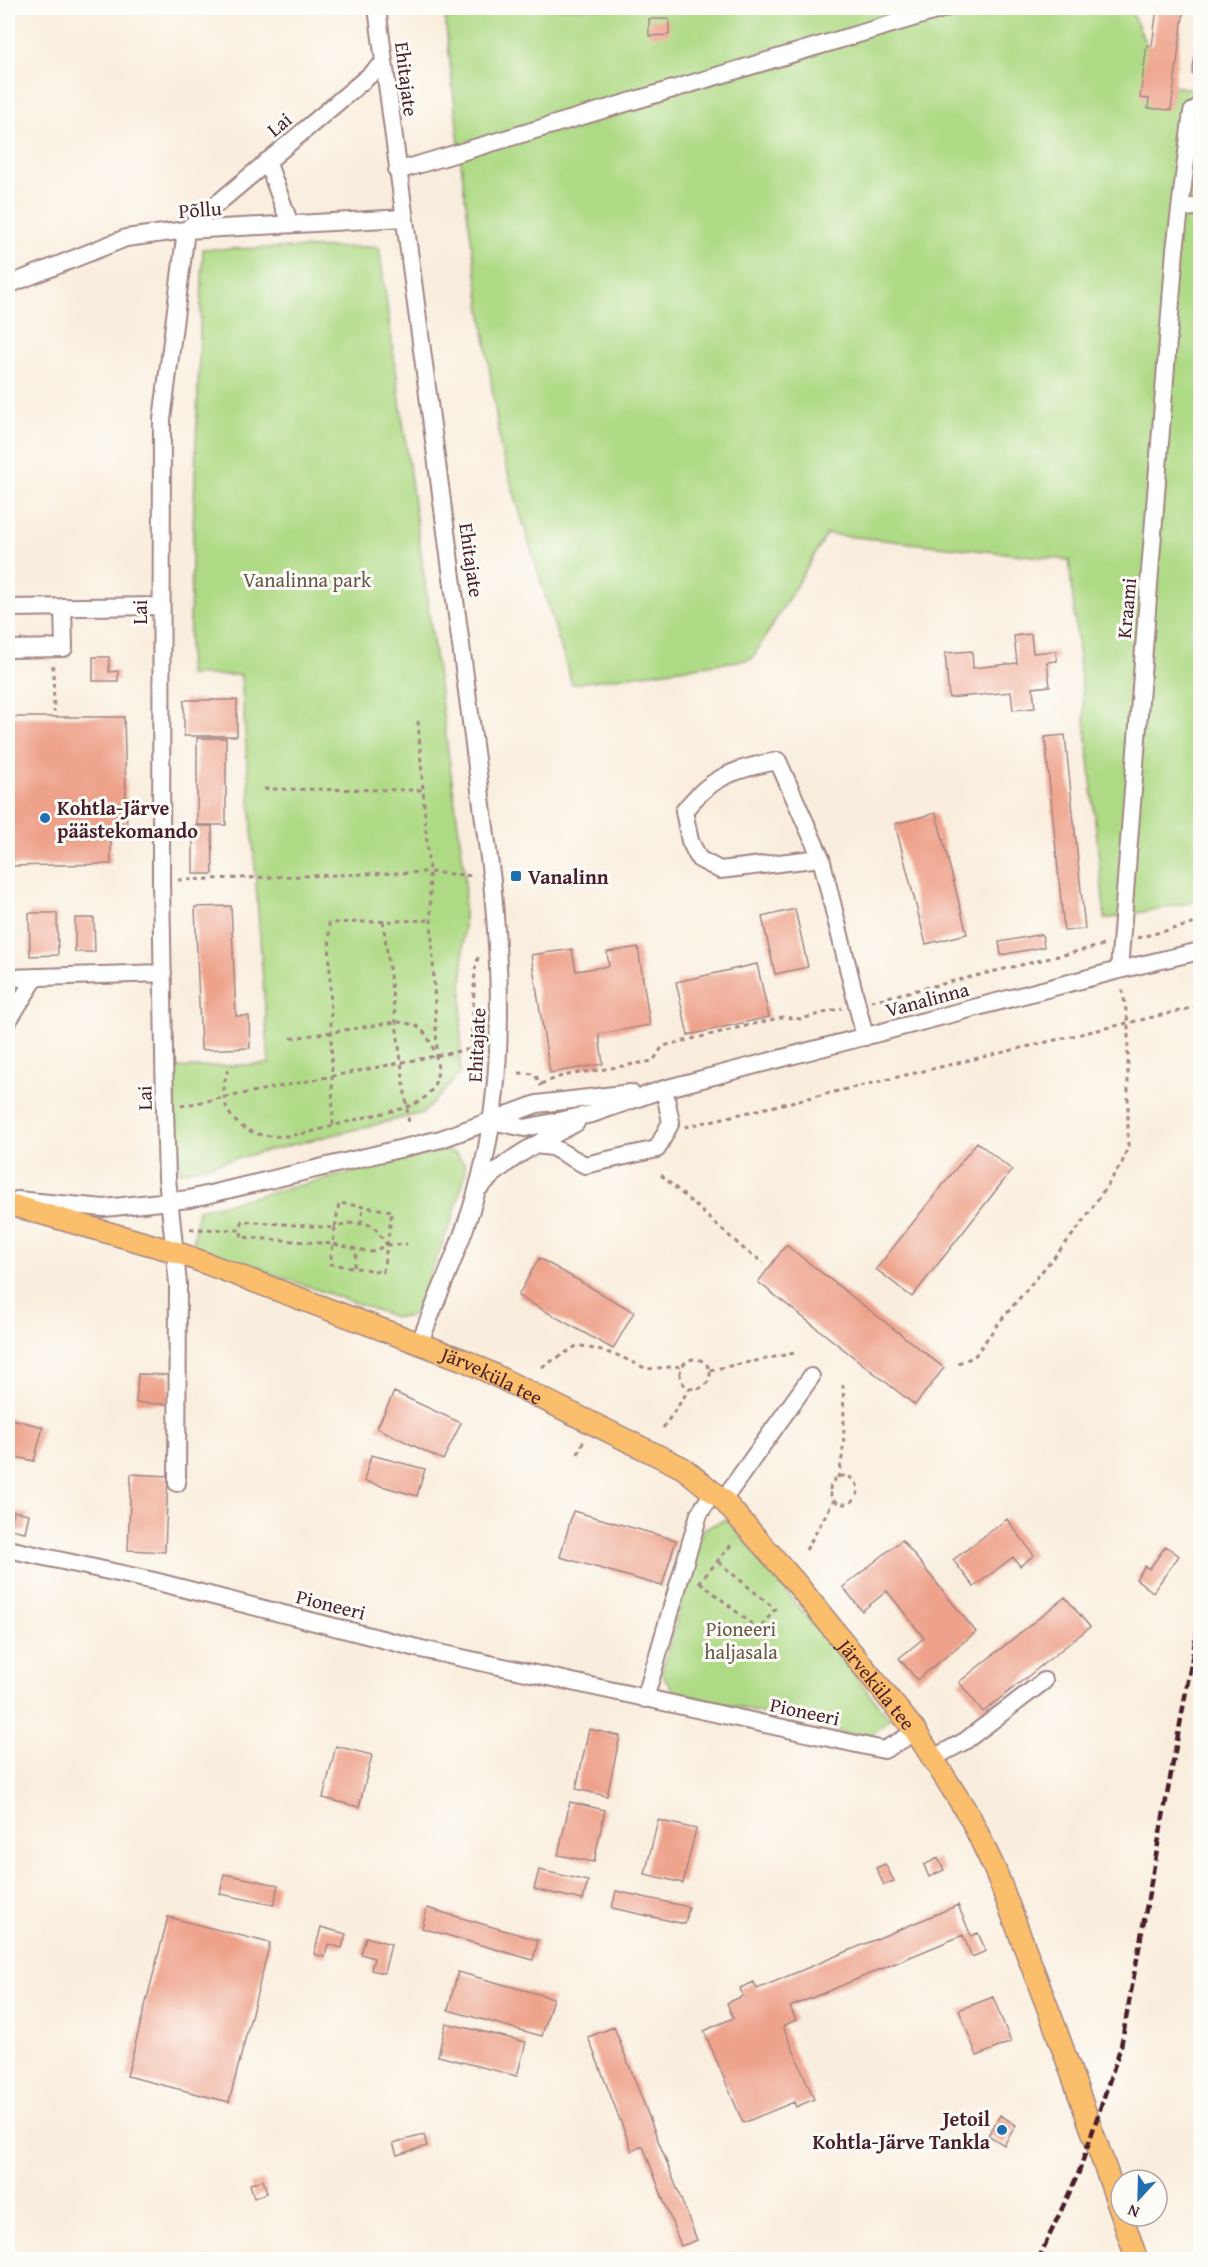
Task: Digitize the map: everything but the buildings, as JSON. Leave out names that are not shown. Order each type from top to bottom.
[{"type":"main road","name":"Järveküla tee","points":[[8,1204],[176,1252],[420,1342],[466,1361],[647,1449],[683,1468],[718,1496],[796,1583],[916,1732],[970,1817],[996,1872],[1109,2176]]},
{"type":"main road","name":"Järveküla tee","points":[[1127,2228],[1137,2259]]},
{"type":"street","name":"Ehitajate","points":[[377,8],[492,880],[500,1005],[492,1121]]},
{"type":"street","points":[[397,171],[946,8]]},
{"type":"street","name":"Lai","points":[[177,1483],[179,1334],[176,1252],[165,1110],[160,606],[162,420],[186,230],[383,64]]},
{"type":"street","name":"Kraami","points":[[1119,970],[1175,250],[1192,112],[1200,106]]},
{"type":"street","points":[[267,161],[290,224]]},
{"type":"street","points":[[1180,209],[1200,206]]},
{"type":"street","name":"Põllu","points":[[8,285],[126,238],[186,230],[404,218]]},
{"type":"street","points":[[8,608],[160,606]]},
{"type":"street","points":[[8,649],[64,648],[63,607]]},
{"type":"street","points":[[821,858],[720,870],[699,859],[690,841],[684,811],[700,790],[741,767],[778,761],[821,858],[865,1037]]},
{"type":"street","name":"Vanalinna","points":[[492,1121],[525,1128],[592,1114],[664,1089],[1200,951]]},
{"type":"street","points":[[8,978],[163,973]]},
{"type":"street","points":[[8,1021],[36,977]]},
{"type":"street","points":[[535,1145],[552,1147],[585,1165],[657,1149],[671,1122],[664,1089]]},
{"type":"street","name":"Vanalinna","points":[[492,1121],[537,1104],[664,1089]]},
{"type":"street","points":[[476,1190],[503,1163],[592,1114]]},
{"type":"street","points":[[8,1199],[104,1208],[171,1201],[441,1139],[492,1121]]},
{"type":"street","name":"Järveküla tee","points":[[420,1342],[476,1190],[492,1121]]},
{"type":"street","points":[[645,1699],[699,1514],[718,1496],[811,1377]]},
{"type":"street","name":"Pioneeri","points":[[8,1549],[154,1581],[421,1649],[884,1750],[916,1732]]},
{"type":"street","points":[[933,1758],[964,1741],[1044,1681]]},
{"type":"path","points":[[53,648],[54,712]]},
{"type":"path","points":[[228,1069],[224,1083],[224,1097],[229,1114],[238,1124],[266,1136],[304,1133],[406,1106],[423,1099],[431,1091],[438,1070],[429,872],[418,721]]},
{"type":"path","points":[[264,789],[423,790]]},
{"type":"path","points":[[161,881],[429,872],[481,876]]},
{"type":"path","points":[[333,1125],[329,923],[431,920]]},
{"type":"path","points":[[383,921],[409,1124]]},
{"type":"path","points":[[470,1069],[475,970]]},
{"type":"path","points":[[958,1363],[974,1357],[997,1325],[1080,1226],[1122,1163],[1128,1146],[1128,1022],[1119,970]]},
{"type":"path","points":[[686,1128],[1200,1006]]},
{"type":"path","points":[[287,1039],[396,1022],[413,1023],[426,1031],[437,1055]]},
{"type":"path","points":[[165,1110],[470,1048]]},
{"type":"path","points":[[519,1073],[535,1074],[542,1090]]},
{"type":"path","points":[[661,1175],[745,1250],[764,1263]]},
{"type":"path","points":[[339,1203],[364,1207],[392,1211],[383,1272],[330,1264],[339,1203]]},
{"type":"path","points":[[361,1224],[364,1207]]},
{"type":"path","points":[[387,1245],[373,1225],[349,1223],[335,1228],[242,1221],[241,1237],[333,1244],[371,1252],[387,1245],[407,1244]]},
{"type":"path","points":[[188,1228],[242,1230]]},
{"type":"path","points":[[354,1267],[357,1250]]},
{"type":"path","points":[[542,1366],[578,1345],[617,1355],[647,1369],[682,1366],[690,1360],[700,1359],[710,1370],[710,1379],[704,1386],[690,1388],[663,1428]]},
{"type":"path","points":[[710,1370],[795,1353]]},
{"type":"path","points":[[682,1366],[680,1376],[690,1388]]},
{"type":"path","points":[[806,1550],[834,1500],[831,1488],[838,1478],[842,1462],[843,1385]]},
{"type":"path","points":[[578,1454],[587,1433]]},
{"type":"path","points":[[834,1500],[847,1504],[858,1496],[858,1486],[852,1478],[838,1478]]},
{"type":"path","points":[[676,1591],[690,1594],[731,1545]]},
{"type":"path","points":[[700,1582],[759,1630],[775,1609],[717,1562]]},
{"type":"green space","points":[[444,8],[1130,8],[1164,85],[1200,90],[1200,901],[1105,919],[1069,560],[827,534],[752,659],[572,684],[501,450],[464,189]]},
{"type":"green space","name":"Vanalinna park","points":[[379,247],[465,876],[460,1074],[423,1113],[180,1172],[173,1068],[269,1064],[241,675],[188,675],[203,249]]},
{"type":"green space","points":[[445,1150],[456,1154],[464,1163],[466,1172],[454,1214],[416,1311],[409,1317],[395,1317],[193,1246],[198,1210]]},
{"type":"green space","name":"Pioneeri haljasala","points":[[727,1519],[890,1719],[866,1738],[674,1692],[661,1673],[703,1529]]},
{"type":"railway","points":[[1038,2260],[1079,2172],[1121,2046],[1200,1615]]},
{"type":"place","name":"Kohtla-Järve päästekomando","points":[[45,818]]},
{"type":"place","name":"Vanalinn","points":[[516,876]]},
{"type":"place","name":"Jetoil Kohtla-Järve Tankla","points":[[1002,2130]]}]
